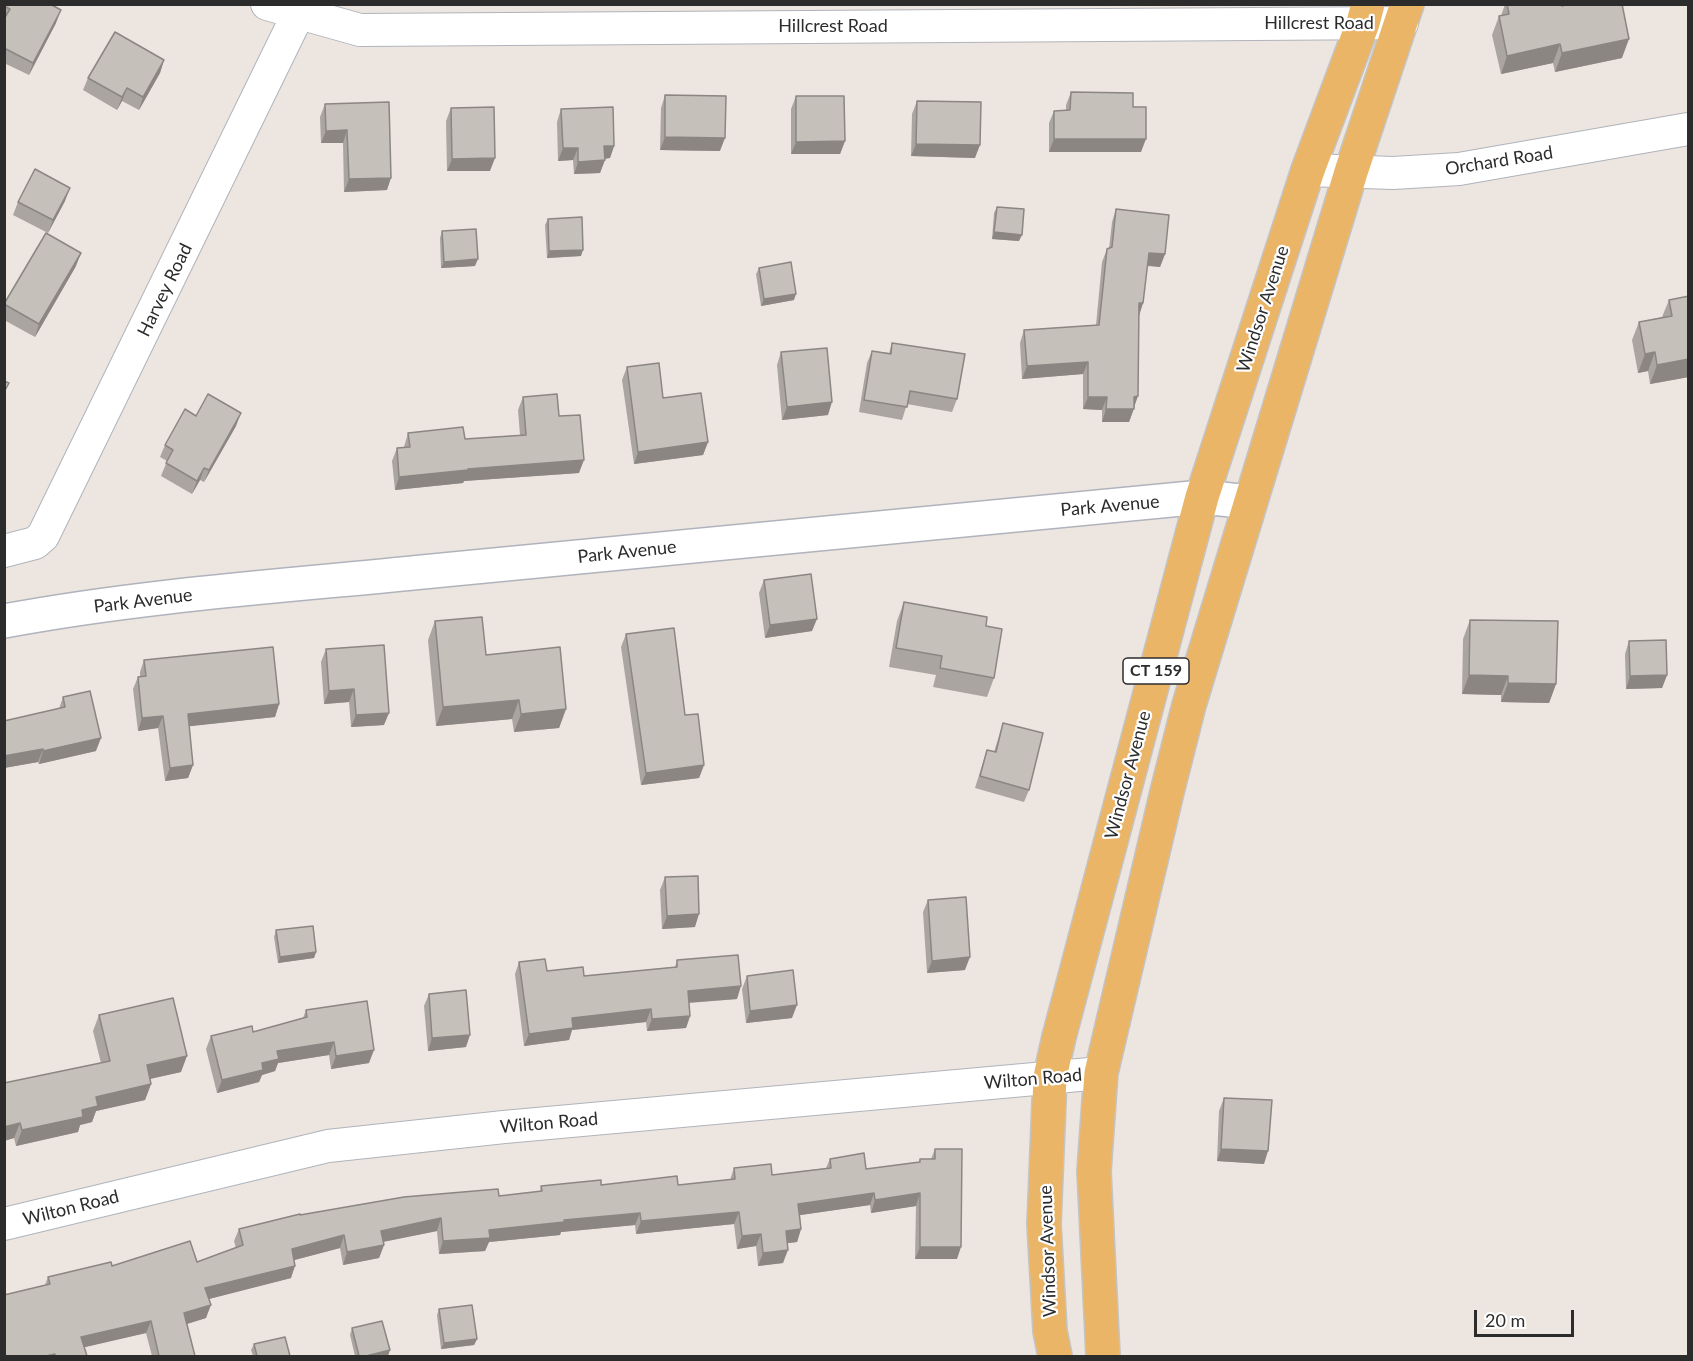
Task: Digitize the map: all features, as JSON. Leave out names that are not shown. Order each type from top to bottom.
[{"type":"main road","name":"Windsor Avenue","points":[[1055,1356],[1050,1331],[1044,1224],[1050,1077],[1059,1037],[1202,497],[1308,170],[1365,14]]},
{"type":"main road","name":"CT 159","points":[[1103,1356],[1094,1171],[1101,1073],[1184,727],[1351,172],[1405,14]]},
{"type":"main road","name":"Park Avenue","points":[[4,621],[53,612],[175,597],[1202,497],[1250,502]]},
{"type":"street","name":"Hillcrest Road","points":[[267,4],[301,10],[360,30],[1405,14]]},
{"type":"street","name":"Harvey Road","points":[[4,551],[35,543],[43,536],[301,10]]},
{"type":"street","name":"Orchard Road","points":[[1308,170],[1393,173],[1460,170],[1689,129]]},
{"type":"street","name":"Wilton Road","points":[[4,1224],[328,1146],[504,1127],[1101,1073]]},
{"type":"building","points":[[4,4],[50,4],[61,10],[33,63],[4,48],[4,19],[10,9]]},
{"type":"building","points":[[1507,4],[1562,4],[1562,6],[1622,4],[1629,39],[1562,53],[1560,44],[1507,56],[1499,16],[1509,14]]},
{"type":"building","points":[[115,32],[164,60],[143,97],[127,88],[122,97],[88,78]]},
{"type":"building","points":[[1071,92],[1133,93],[1133,107],[1146,107],[1146,139],[1054,139],[1054,111],[1070,110]]},
{"type":"building","points":[[665,95],[726,96],[725,138],[665,137]]},
{"type":"building","points":[[796,96],[844,96],[845,141],[796,142]]},
{"type":"building","points":[[917,101],[981,102],[980,145],[916,144]]},
{"type":"building","points":[[389,102],[391,178],[349,179],[347,130],[326,131],[325,104]]},
{"type":"building","points":[[494,107],[495,158],[452,159],[451,108]]},
{"type":"building","points":[[613,107],[614,146],[604,146],[605,160],[578,162],[578,148],[563,148],[561,109]]},
{"type":"building","points":[[35,169],[70,188],[53,220],[18,202]]},
{"type":"building","points":[[997,207],[1024,209],[1022,235],[994,232]]},
{"type":"building","points":[[1116,209],[1169,215],[1165,254],[1149,253],[1143,303],[1139,303],[1138,396],[1134,397],[1134,409],[1106,409],[1107,397],[1088,397],[1088,362],[1027,366],[1024,330],[1099,325],[1107,249],[1112,247]]},
{"type":"building","points":[[582,217],[583,250],[549,251],[548,219]]},
{"type":"building","points":[[476,229],[478,259],[444,262],[442,231]]},
{"type":"building","points":[[46,233],[81,253],[39,324],[4,304]]},
{"type":"building","points":[[791,262],[796,294],[764,299],[759,268]]},
{"type":"building","points":[[1689,296],[1689,359],[1657,365],[1655,352],[1645,354],[1639,322],[1672,316],[1669,300]]},
{"type":"building","points":[[892,343],[965,354],[957,399],[910,391],[907,407],[864,400],[872,351],[891,354]]},
{"type":"building","points":[[827,348],[832,402],[787,407],[781,352]]},
{"type":"building","points":[[659,363],[663,398],[701,393],[708,442],[638,452],[627,367]]},
{"type":"building","points":[[4,381],[9,383],[4,392]]},
{"type":"building","points":[[208,394],[241,413],[209,470],[204,468],[197,481],[166,463],[173,450],[165,445],[185,409],[196,416]]},
{"type":"building","points":[[557,394],[559,416],[580,415],[584,460],[399,477],[397,448],[410,447],[408,433],[463,427],[465,439],[526,435],[523,397]]},
{"type":"building","points":[[811,574],[817,619],[770,625],[764,580]]},
{"type":"building","points":[[904,602],[987,617],[986,626],[1002,629],[994,678],[940,668],[942,656],[896,648]]},
{"type":"building","points":[[482,617],[486,655],[560,647],[566,709],[521,714],[519,700],[443,707],[435,621]]},
{"type":"building","points":[[1470,620],[1558,621],[1556,684],[1508,683],[1508,676],[1469,675]]},
{"type":"building","points":[[674,628],[685,715],[698,714],[704,765],[646,773],[626,634]]},
{"type":"building","points":[[1666,640],[1667,675],[1630,676],[1629,641]]},
{"type":"building","points":[[384,645],[389,713],[356,715],[354,689],[329,691],[326,649]]},
{"type":"building","points":[[273,647],[279,704],[188,714],[193,765],[170,768],[163,716],[142,718],[138,677],[146,676],[144,660]]},
{"type":"building","points":[[90,691],[101,738],[43,751],[43,749],[4,756],[4,721],[65,707],[63,697]]},
{"type":"building","points":[[1003,723],[1043,733],[1029,790],[980,776],[987,750],[996,752]]},
{"type":"building","points":[[698,876],[699,914],[667,916],[665,877]]},
{"type":"building","points":[[966,897],[970,957],[932,961],[928,900]]},
{"type":"building","points":[[313,926],[316,952],[280,957],[276,930]]},
{"type":"building","points":[[738,955],[741,986],[688,991],[690,1016],[652,1019],[651,1009],[572,1018],[573,1028],[529,1034],[519,962],[545,959],[547,971],[583,967],[584,976],[677,967],[677,960]]},
{"type":"building","points":[[793,970],[797,1005],[750,1011],[747,976]]},
{"type":"building","points":[[466,990],[470,1035],[432,1038],[429,994]]},
{"type":"building","points":[[173,998],[187,1056],[147,1065],[151,1084],[96,1097],[98,1106],[82,1110],[83,1117],[22,1130],[20,1123],[4,1127],[4,1083],[110,1061],[99,1015]]},
{"type":"building","points":[[367,1001],[374,1050],[336,1056],[334,1042],[277,1051],[279,1059],[262,1063],[263,1070],[222,1080],[211,1036],[252,1026],[253,1032],[307,1017],[306,1010]]},
{"type":"building","points":[[1224,1098],[1272,1100],[1268,1151],[1221,1149]]},
{"type":"building","points":[[935,1149],[962,1149],[961,1247],[920,1247],[920,1193],[875,1200],[874,1193],[798,1204],[801,1229],[786,1231],[788,1250],[763,1253],[761,1234],[742,1236],[739,1212],[641,1221],[640,1213],[564,1220],[564,1222],[489,1230],[490,1238],[443,1241],[441,1218],[381,1231],[384,1245],[347,1252],[344,1235],[292,1249],[295,1266],[205,1288],[211,1305],[184,1313],[195,1356],[159,1356],[151,1321],[81,1337],[87,1356],[55,1356],[55,1354],[6,1356],[4,1352],[4,1295],[50,1284],[48,1277],[111,1262],[112,1266],[190,1241],[197,1262],[243,1245],[239,1229],[300,1214],[404,1197],[498,1189],[499,1196],[542,1191],[541,1186],[601,1180],[601,1185],[677,1176],[678,1185],[735,1179],[734,1168],[771,1164],[772,1175],[831,1168],[830,1159],[864,1153],[866,1169],[920,1162],[920,1159],[935,1159]]},
{"type":"building","points":[[472,1305],[477,1339],[444,1343],[439,1309]]},
{"type":"building","points":[[382,1321],[390,1350],[359,1356],[352,1328]]},
{"type":"building","points":[[285,1337],[290,1356],[257,1356],[254,1344]]}]
